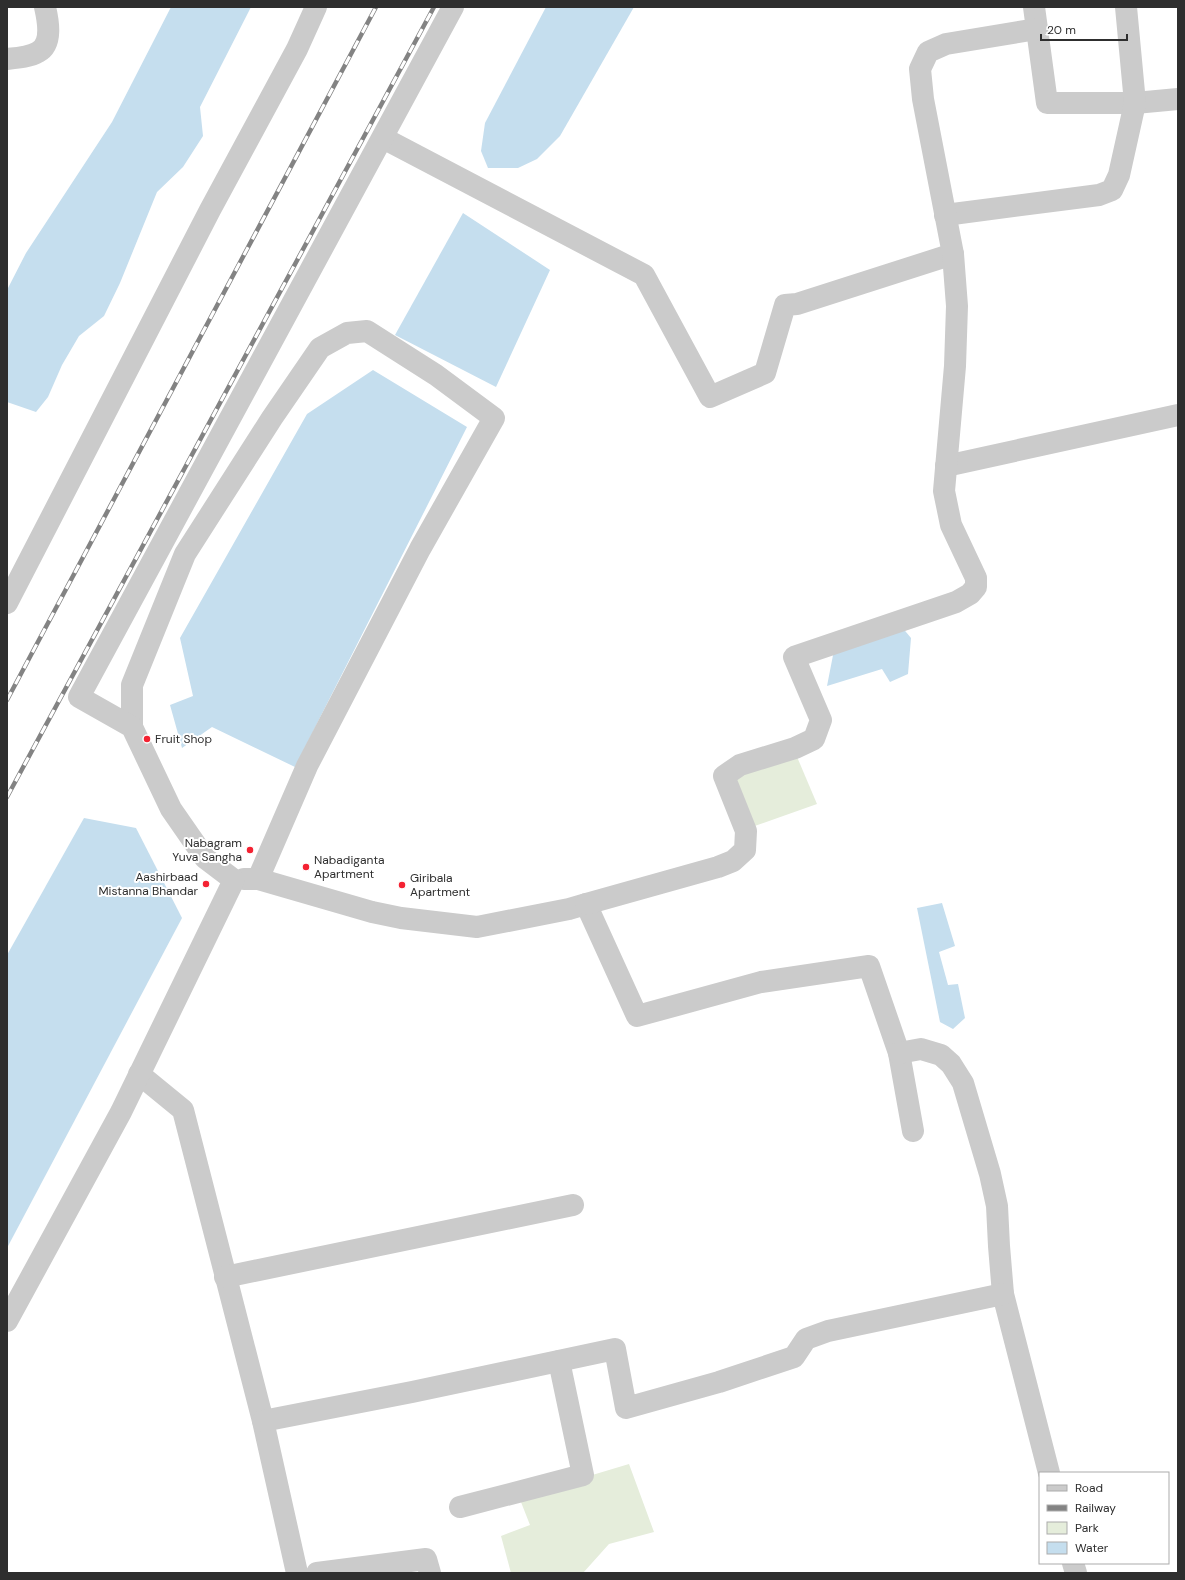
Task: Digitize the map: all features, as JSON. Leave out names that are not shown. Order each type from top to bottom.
[{"type":"street","points":[[7,60],[40,52],[46,42],[47,36],[48,23],[45,7]]},
{"type":"street","points":[[7,603],[210,210],[297,49],[316,7]]},
{"type":"street","points":[[132,727],[79,697],[453,7]]},
{"type":"street","points":[[1034,7],[1047,103],[1135,103],[1178,99]]},
{"type":"street","points":[[945,215],[1099,195],[1112,190],[1119,175],[1135,103],[1126,7]]},
{"type":"street","points":[[258,879],[306,766],[420,549],[494,418],[436,375],[367,331],[348,332],[320,348],[272,418],[184,554],[132,685],[132,727],[171,809],[205,858],[234,880],[258,879],[372,912],[401,918],[477,927],[569,909],[718,867],[733,861],[745,850],[746,831],[724,776],[740,765],[795,748],[814,739],[821,720],[794,657],[956,602],[970,594],[976,587],[976,578],[951,525],[944,491],[955,366],[957,306],[953,254],[923,99],[920,69],[928,52],[946,44],[1037,29]]},
{"type":"street","points":[[383,138],[644,275],[710,397],[764,373],[784,305],[797,304],[953,254]]},
{"type":"street","points":[[946,466],[1178,415]]},
{"type":"street","points":[[7,1321],[120,1112],[234,880]]},
{"type":"street","points":[[586,904],[637,1016],[762,982],[869,966],[899,1053],[913,1132]]},
{"type":"street","points":[[899,1053],[921,1049],[941,1055],[951,1064],[963,1083],[990,1174],[997,1206],[1003,1294],[1049,1472]]},
{"type":"street","points":[[139,1074],[183,1110],[263,1421],[297,1573]]},
{"type":"street","points":[[225,1277],[573,1205]]},
{"type":"street","points":[[263,1421],[412,1392],[615,1349],[626,1408],[719,1382],[794,1357],[806,1339],[828,1331],[1003,1294]]},
{"type":"street","points":[[460,1507],[583,1475],[559,1361]]},
{"type":"street","points":[[317,1573],[426,1559],[430,1573]]},
{"type":"green space","points":[[792,745],[817,804],[749,828],[728,777]]},
{"type":"green space","points":[[629,1464],[654,1532],[609,1544],[583,1573],[511,1573],[501,1536],[530,1525],[519,1497]]},
{"type":"water","points":[[171,7],[251,7],[200,107],[203,136],[183,167],[157,192],[120,283],[104,316],[79,336],[62,365],[48,397],[36,412],[7,402],[7,290],[26,253],[112,122]]},
{"type":"water","points":[[546,7],[634,7],[560,136],[537,159],[518,168],[488,168],[481,151],[485,123]]},
{"type":"water","points":[[463,213],[550,270],[496,387],[395,335]]},
{"type":"water","points":[[373,370],[467,427],[295,767],[212,727],[182,748],[170,705],[193,696],[180,638],[307,414]]},
{"type":"water","points":[[901,626],[911,638],[908,674],[890,682],[882,669],[827,686],[835,645]]},
{"type":"water","points":[[84,818],[136,828],[182,918],[7,1248],[7,955]]},
{"type":"water","points":[[942,903],[955,946],[939,952],[948,985],[958,984],[965,1018],[953,1029],[940,1022],[917,908]]},
{"type":"railway","points":[[7,700],[376,7]]},
{"type":"railway","points":[[7,797],[434,7]]},
{"type":"place","name":"Fruit Shop","points":[[147,739]]},
{"type":"place","name":"Nabagram Yuva Sangha","points":[[250,850]]},
{"type":"place","name":"Nabadiganta Apartment","points":[[306,867]]},
{"type":"place","name":"Aashirbaad Mistanna Bhandar","points":[[206,884]]},
{"type":"place","name":"Giribala Apartment","points":[[402,885]]}]
